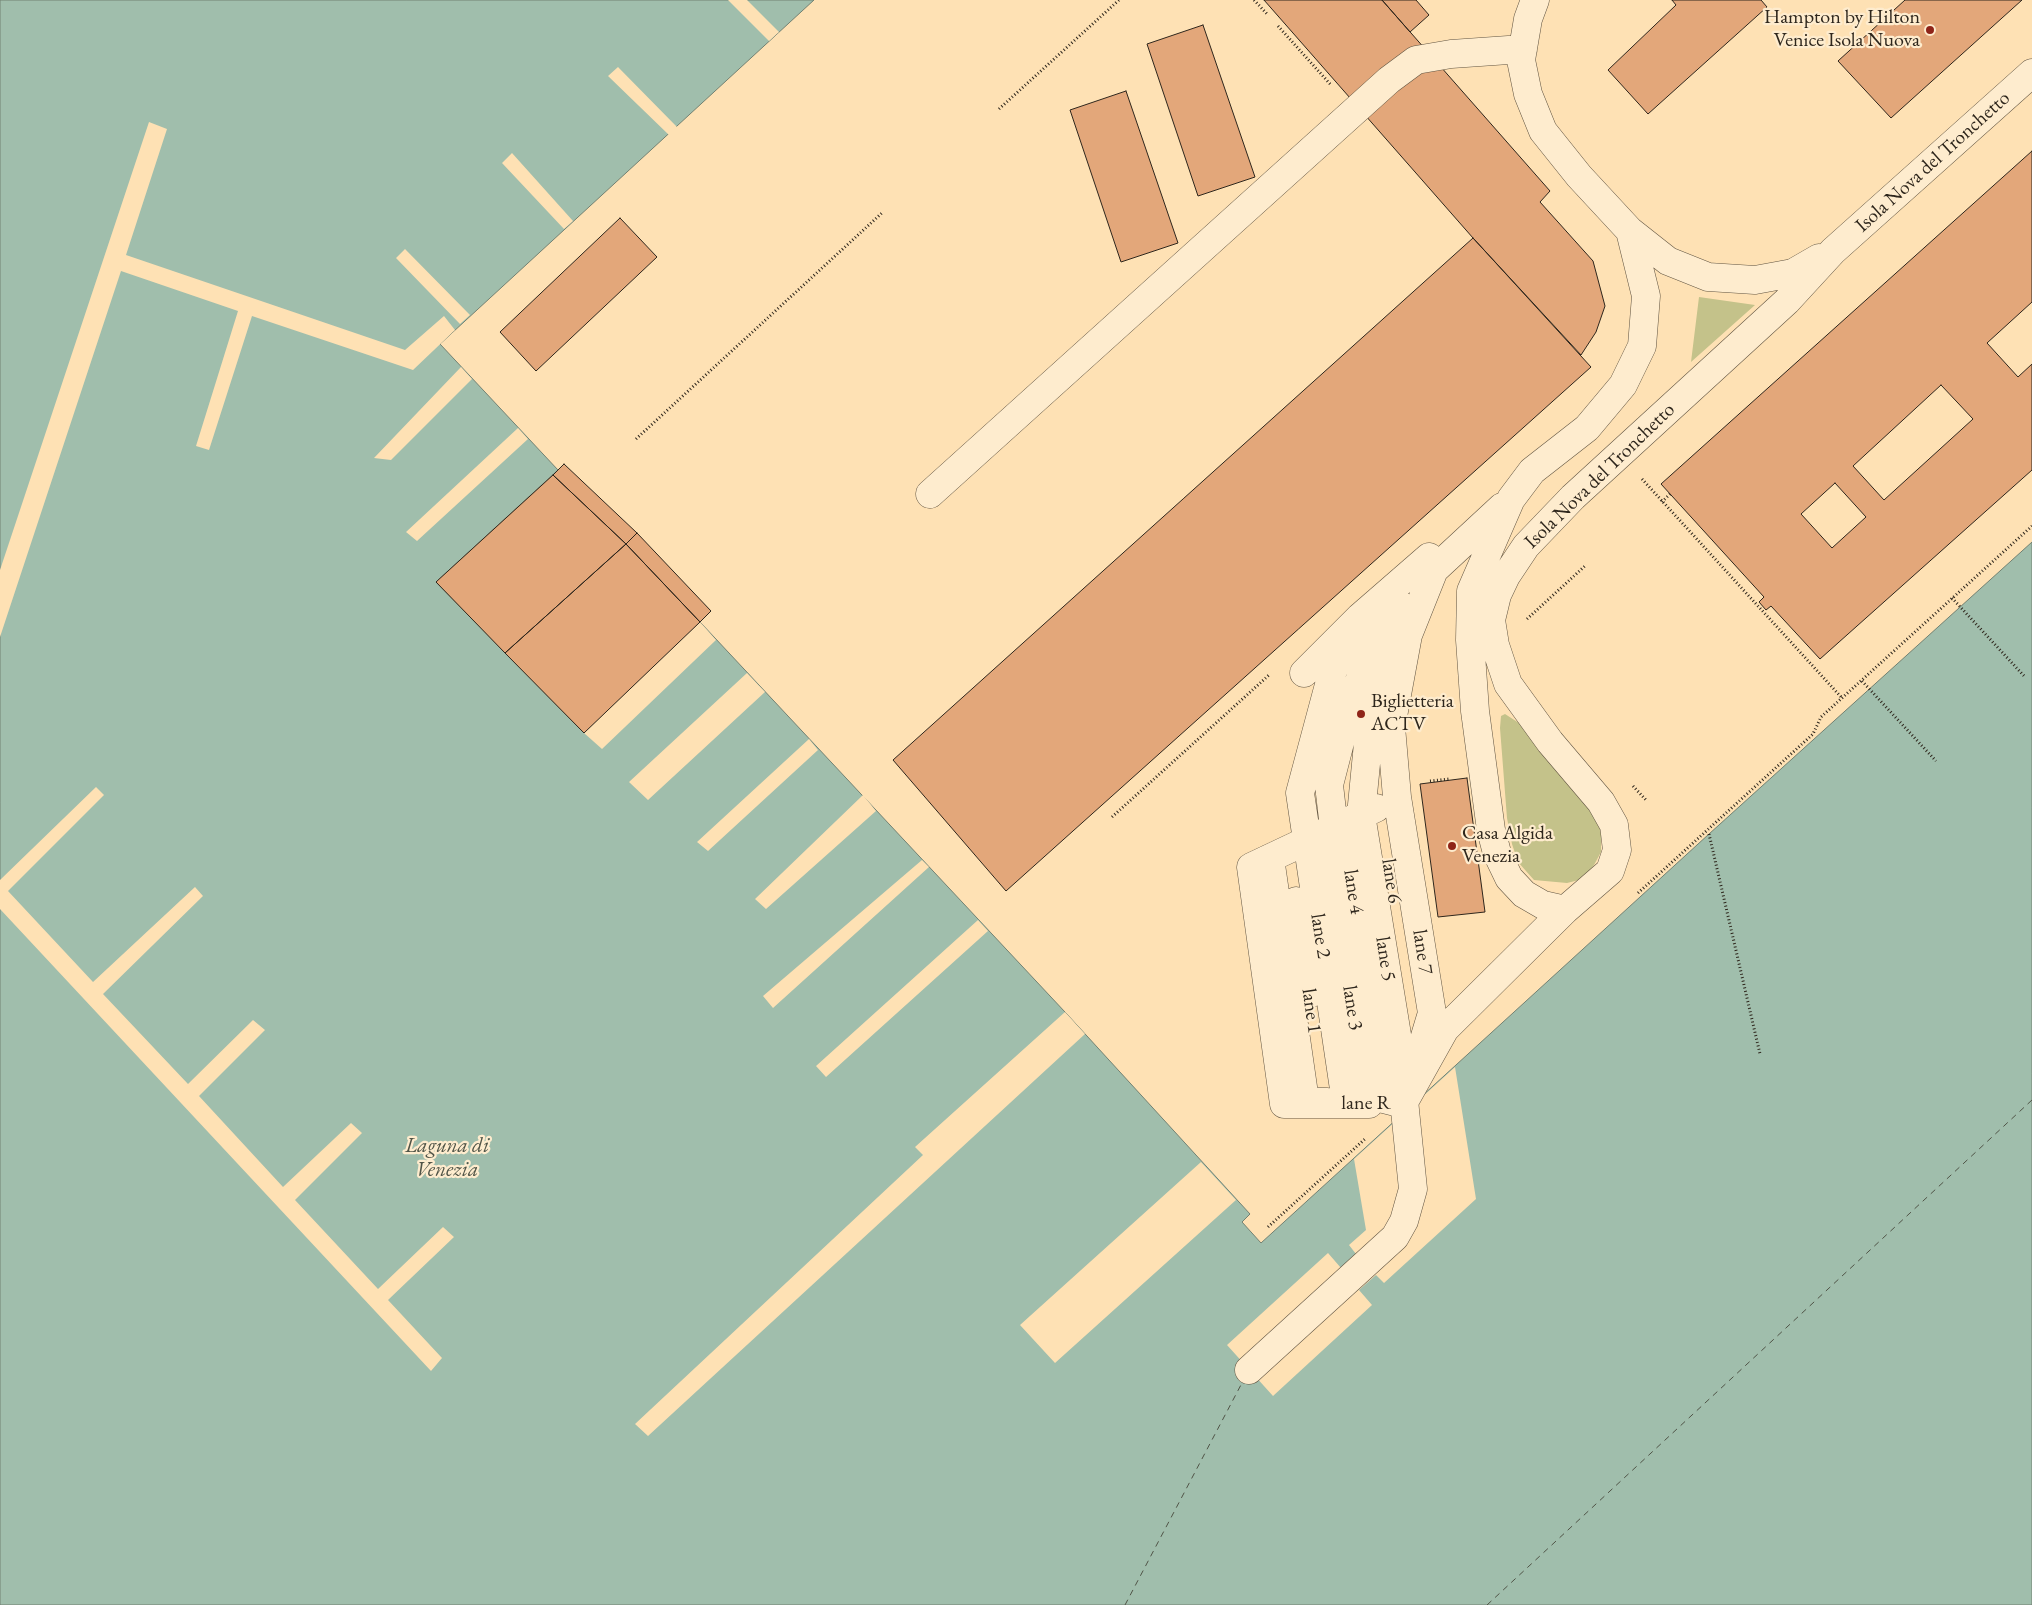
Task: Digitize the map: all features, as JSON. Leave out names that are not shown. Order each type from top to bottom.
[{"type":"street","name":"Isola Nova del Tronchetto","points":[[1535,0],[1528,19],[1521,60],[1528,94],[1543,131],[1579,176],[1630,231],[1668,261],[1708,277],[1755,280],[1793,272],[1833,251]]},
{"type":"street","points":[[930,494],[1389,80],[1416,60],[1451,54],[1523,49]]},
{"type":"street","name":"Isola Nova del Tronchetto","points":[[1630,231],[1646,296],[1642,346],[1623,385],[1587,428],[1532,471],[1511,499],[1471,591],[1470,640],[1475,711],[1491,830],[1497,853],[1509,878],[1524,894],[1544,905],[1566,910],[1610,871],[1617,850],[1614,825],[1600,802],[1550,742],[1508,684],[1494,645],[1491,620],[1497,595],[1506,576],[1526,546],[1620,453],[1787,301],[1833,251],[2032,73]]},
{"type":"street","points":[[1304,673],[1360,617],[1484,508],[1532,471]]},
{"type":"street","points":[[1325,832],[1300,793],[1333,670],[1352,636],[1400,604],[1511,499]]},
{"type":"street","points":[[1325,832],[1391,727],[1408,635],[1434,570]]},
{"type":"street","points":[[1325,832],[1370,723],[1400,604]]},
{"type":"street","name":"lane 7","points":[[1325,832],[1432,1013],[1403,1104]]},
{"type":"street","name":"lane 5","points":[[1249,1370],[1395,1237],[1404,1221],[1412,1189],[1398,1041],[1325,832]]},
{"type":"street","name":"lane R","points":[[1325,832],[1284,1104],[1403,1104]]},
{"type":"street","name":"lane 3","points":[[1325,832],[1362,1071],[1403,1104]]},
{"type":"street","name":"lane 1","points":[[1325,832],[1323,1094],[1403,1104]]},
{"type":"street","points":[[1403,1104],[1445,1029],[1566,910]]},
{"type":"path","points":[[999,109],[1119,0]]},
{"type":"path","points":[[1254,0],[1268,15]]},
{"type":"path","points":[[1278,26],[1334,89]]},
{"type":"path","points":[[636,439],[884,212]]},
{"type":"path","points":[[1670,494],[1662,502],[1842,698],[2032,526]]},
{"type":"path","points":[[1526,620],[1586,565]]},
{"type":"path","points":[[1952,598],[2026,677]]},
{"type":"path","points":[[1862,680],[1936,761]]},
{"type":"path","points":[[1709,834],[1760,1054]]},
{"type":"shaded area","points":[[1699,297],[1755,305],[1691,362]]},
{"type":"shaded area","points":[[1505,714],[1519,723],[1582,795],[1601,829],[1601,852],[1583,879],[1567,883],[1534,880],[1518,862],[1507,818],[1500,728],[1501,716]]},
{"type":"water","name":"Laguna di Venezia","points":[[0,0],[814,0],[440,344],[558,470],[436,582],[584,733],[700,622],[1065,1012],[1250,1214],[1242,1222],[1261,1243],[2032,542],[2032,1605],[0,1605]]},
{"type":"pier","points":[[728,0],[747,0],[779,32],[769,41]]},
{"type":"pier","points":[[618,67],[677,127],[669,135],[608,76]]},
{"type":"pier","points":[[149,122],[167,129],[126,255],[405,350],[444,316],[455,330],[413,370],[252,316],[209,450],[196,446],[238,311],[121,271],[0,637],[0,570]]},
{"type":"pier","points":[[512,153],[573,221],[564,229],[502,163]]},
{"type":"pier","points":[[405,249],[470,315],[460,324],[396,258]]},
{"type":"pier","points":[[461,367],[472,379],[391,460],[374,458]]},
{"type":"pier","points":[[518,428],[528,439],[417,541],[406,532]]},
{"type":"pier","points":[[700,622],[716,640],[602,749],[584,733]]},
{"type":"pier","points":[[747,673],[765,692],[648,800],[629,782]]},
{"type":"pier","points":[[809,739],[818,750],[708,851],[697,842]]},
{"type":"pier","points":[[96,787],[104,795],[8,891],[93,982],[195,887],[203,896],[103,994],[188,1084],[253,1020],[265,1030],[199,1096],[283,1187],[351,1123],[362,1133],[295,1200],[378,1289],[443,1227],[454,1237],[388,1300],[442,1358],[431,1371],[0,909],[0,880]]},
{"type":"pier","points":[[863,795],[876,811],[766,909],[755,899]]},
{"type":"pier","points":[[922,860],[929,867],[773,1008],[763,996]]},
{"type":"pier","points":[[978,920],[988,931],[826,1077],[816,1066]]},
{"type":"pier","points":[[1065,1012],[1085,1034],[648,1436],[635,1424],[923,1155],[915,1147]]},
{"type":"pier","points":[[1455,1067],[1476,1199],[1384,1283],[1376,1275],[1359,1290],[1372,1305],[1273,1396],[1227,1345],[1328,1253],[1341,1268],[1356,1254],[1349,1245],[1366,1230],[1354,1159]]},
{"type":"pier","points":[[1201,1162],[1236,1200],[1055,1363],[1020,1325]]},
{"type":"building","points":[[1264,0],[1382,0],[1550,191],[1540,202],[1593,261],[1605,306],[1596,332],[1581,355],[1473,238]]},
{"type":"building","points":[[1382,0],[1416,0],[1429,15],[1410,32]]},
{"type":"building","points":[[1672,0],[1761,0],[1767,7],[1648,114],[1608,70],[1676,5]]},
{"type":"building","name":"Hampton by Hilton Venice Isola Nuova","points":[[1905,0],[2022,0],[1891,118],[1838,61]]},
{"type":"building","points":[[1203,25],[1255,177],[1198,196],[1147,44]]},
{"type":"building","points":[[1126,91],[1178,243],[1121,262],[1070,110]]},
{"type":"building","points":[[2032,151],[2032,302],[1987,343],[2018,377],[2032,364],[2032,470],[1820,659],[1771,606],[1766,610],[1759,602],[1764,597],[1661,484]],"holes":[[[1941,385],[1973,419],[1884,500],[1853,466]],[[1835,483],[1866,517],[1832,548],[1801,514]]]},
{"type":"building","points":[[620,218],[657,257],[536,371],[500,332]]},
{"type":"building","points":[[1473,238],[1591,367],[1006,891],[893,760]]},
{"type":"building","points":[[564,464],[637,533],[626,544],[553,475]]},
{"type":"building","points":[[553,475],[626,544],[505,653],[436,582]]},
{"type":"building","points":[[637,533],[711,611],[700,622],[626,544]]},
{"type":"building","points":[[626,544],[700,622],[584,733],[505,653]]},
{"type":"building","name":"Casa Algida Venezia","points":[[1467,778],[1485,912],[1438,917],[1420,784]]},
{"type":"ferry route","points":[[1487,1605],[2032,1100]]},
{"type":"ferry route","points":[[1125,1605],[1243,1381]]},
{"type":"place","name":"Hampton by Hilton Venice Isola Nuova","points":[[1930,30]]},
{"type":"place","name":"Biglietteria ACTV","points":[[1361,714]]},
{"type":"place","name":"Casa Algida Venezia","points":[[1452,846]]}]
